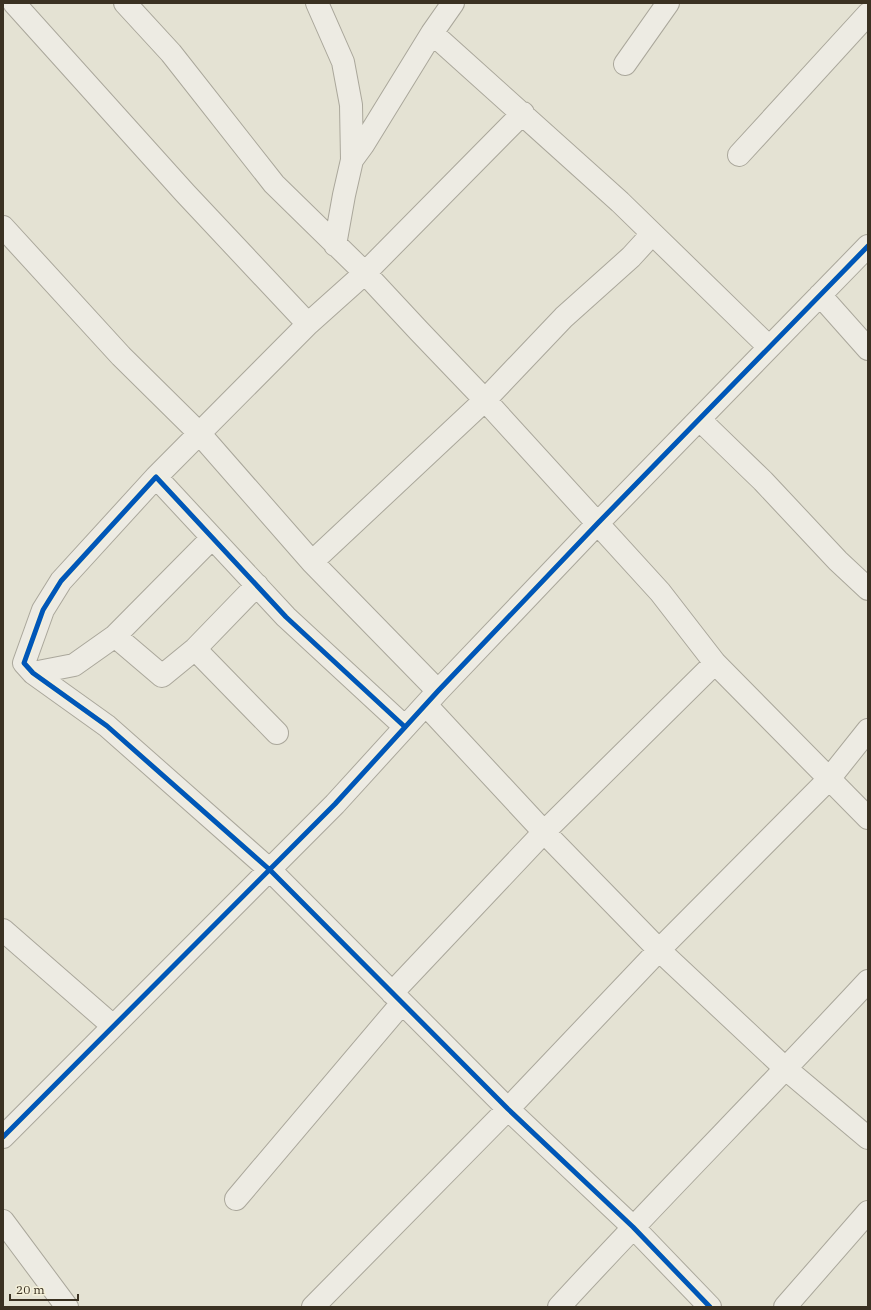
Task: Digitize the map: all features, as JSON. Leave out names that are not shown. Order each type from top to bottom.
[{"type":"street","points":[[14,3],[180,187],[308,324]]},
{"type":"street","points":[[125,3],[171,53],[274,184],[365,273],[485,400],[660,592],[715,663],[868,818]]},
{"type":"street","points":[[317,3],[343,62],[351,105],[352,160],[335,245]]},
{"type":"street","points":[[352,160],[363,145],[432,33],[453,3]]},
{"type":"street","points":[[625,64],[668,3]]},
{"type":"street","points":[[739,154],[868,14]]},
{"type":"street","points":[[432,33],[620,202],[769,347]]},
{"type":"street","points":[[523,114],[365,273],[308,324],[199,433],[156,477],[61,581],[43,610],[24,663],[34,673],[107,726],[270,870],[508,1109],[632,1227],[710,1307]]},
{"type":"street","points":[[3,227],[122,356],[199,433],[432,698],[544,832],[659,950],[786,1069],[868,1138]]},
{"type":"street","points":[[312,562],[485,400],[559,322],[631,256],[652,234]]},
{"type":"street","points":[[3,1137],[335,804],[432,698],[598,523],[868,246]]},
{"type":"street","points":[[820,295],[868,349]]},
{"type":"street","points":[[700,420],[763,481],[833,555],[868,589]]},
{"type":"street","points":[[156,477],[286,617],[406,727]]},
{"type":"street","points":[[34,673],[74,665],[115,636],[212,538]]},
{"type":"street","points":[[115,636],[162,676],[195,649],[257,585]]},
{"type":"street","points":[[195,649],[277,733]]},
{"type":"street","points":[[236,1199],[397,998],[544,832],[715,663]]},
{"type":"street","points":[[312,1307],[508,1109],[659,950],[829,779],[868,730]]},
{"type":"street","points":[[3,930],[113,1026]]},
{"type":"street","points":[[559,1307],[632,1227],[786,1069],[868,981]]},
{"type":"street","points":[[785,1307],[868,1212]]},
{"type":"street","points":[[3,1221],[67,1307]]},
{"type":"cycle path","points":[[3,1137],[335,804],[438,691],[598,523],[868,246]]},
{"type":"cycle path","points":[[405,727],[286,617],[156,477],[61,581],[43,610],[24,663],[33,673],[107,726],[270,870],[508,1109],[633,1227],[710,1307]]}]
